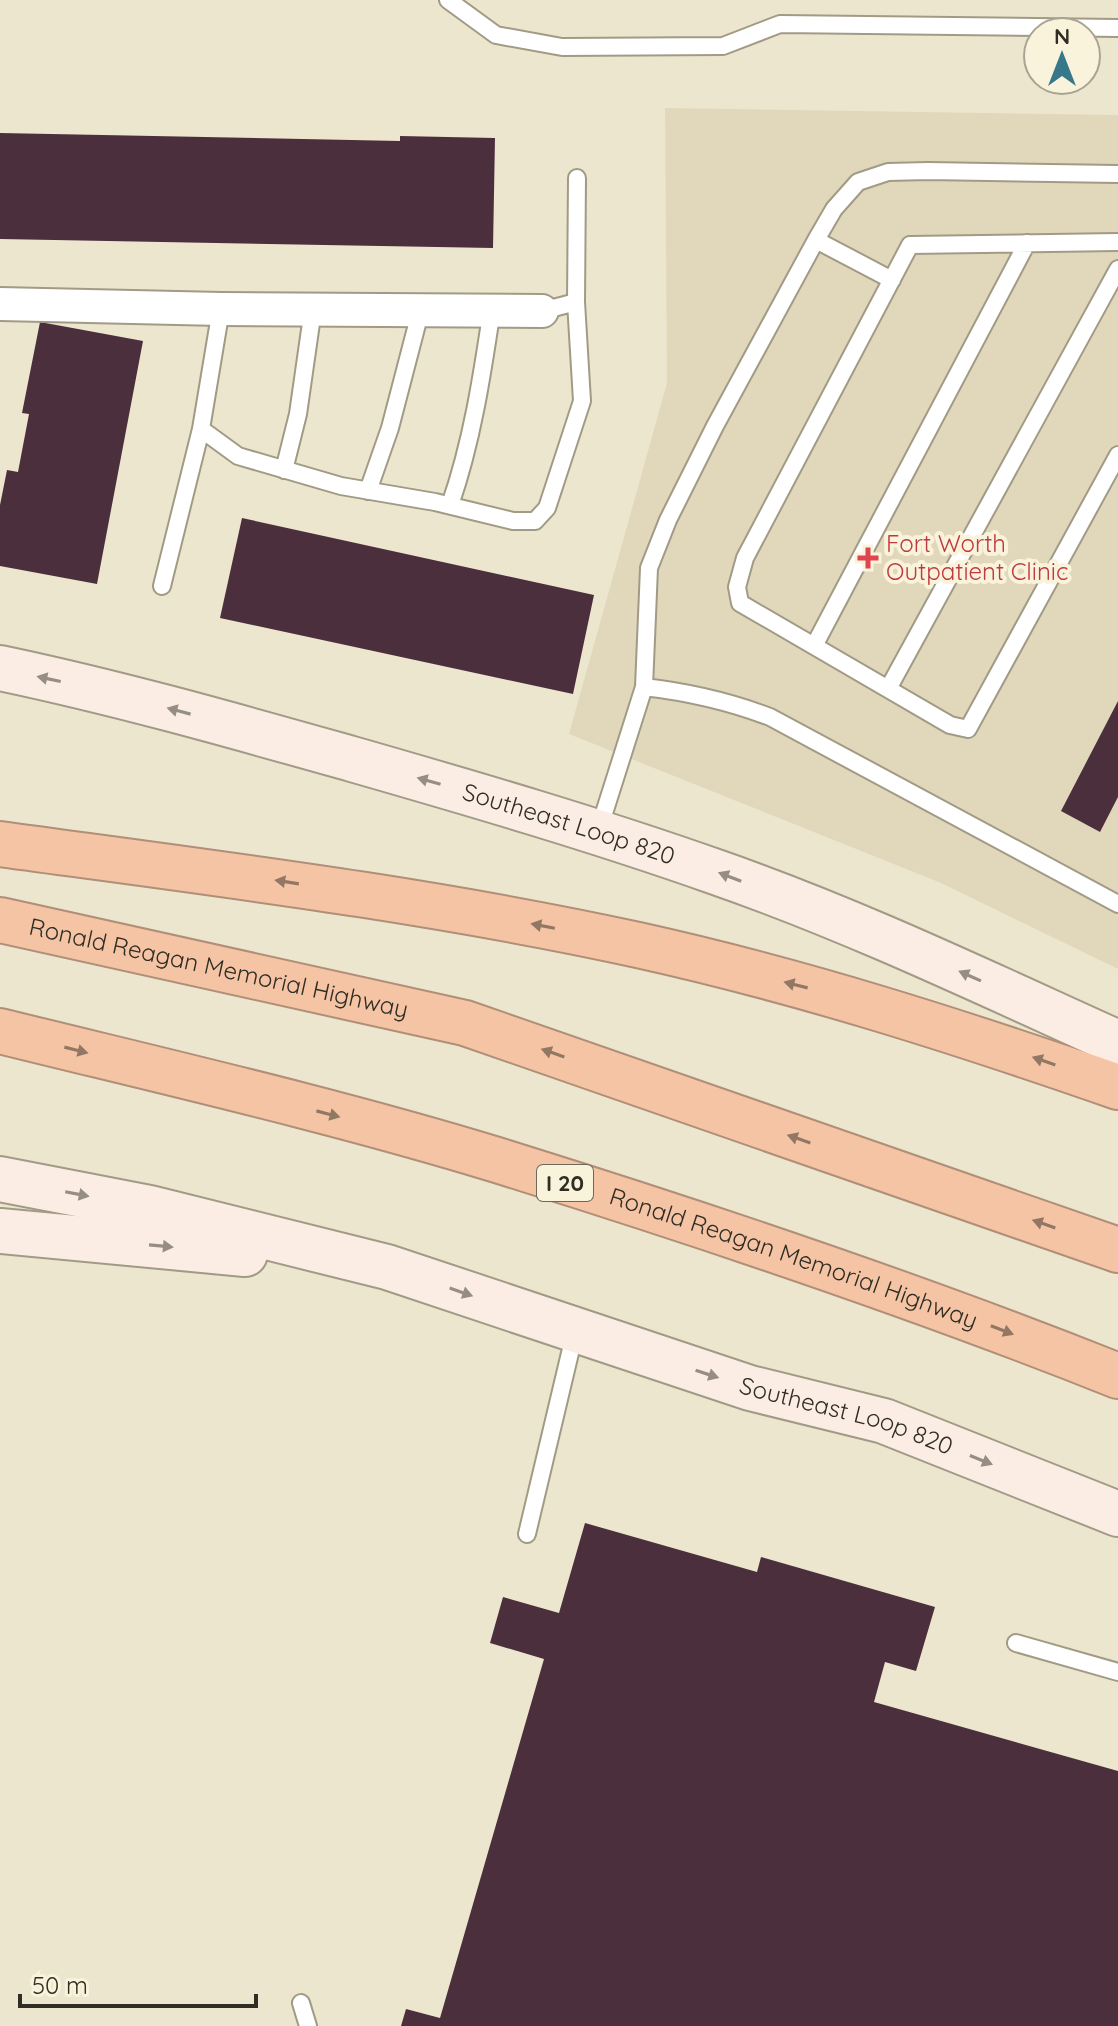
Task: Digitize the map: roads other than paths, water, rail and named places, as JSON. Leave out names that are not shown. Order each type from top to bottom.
[{"type":"highway","points":[[0,844],[288,882],[458,910],[639,945],[816,990],[948,1029],[1118,1087]]},
{"type":"highway","name":"Ronald Reagan Memorial Highway","points":[[0,920],[465,1023],[1118,1250]]},
{"type":"highway","name":"Ronald Reagan Memorial Highway","points":[[0,1031],[236,1089],[495,1160],[930,1303],[1118,1376]]},
{"type":"main road","name":"Southeast Loop 820","points":[[0,668],[99,689],[458,789],[717,872],[868,931],[1118,1043]]},
{"type":"main road","name":"Southeast Loop 820","points":[[0,1179],[150,1208],[387,1267],[750,1388],[884,1421],[1118,1514]]},
{"type":"main road","name":"Southeast Loop 820","points":[[0,1231],[387,1267]]},
{"type":"street","points":[[0,304],[542,311]]},
{"type":"lane","points":[[448,0],[496,35],[562,47],[723,46],[780,24],[1118,28]]},
{"type":"lane","points":[[598,834],[644,687],[649,568],[668,520],[715,426],[834,209],[858,182],[888,172],[1118,174]]},
{"type":"lane","points":[[201,429],[238,456],[341,486],[450,505],[513,521],[535,521],[547,508],[582,401],[576,302],[577,178]]},
{"type":"lane","points":[[816,240],[892,280]]},
{"type":"lane","points":[[1118,242],[910,245],[745,558],[737,587],[740,603],[950,725],[968,729],[1118,455]]},
{"type":"lane","points":[[814,646],[1027,243]]},
{"type":"lane","points":[[888,689],[1118,269]]},
{"type":"lane","points":[[542,311],[576,302]]},
{"type":"lane","points":[[162,586],[201,429],[221,309]]},
{"type":"lane","points":[[284,470],[298,414],[313,309]]},
{"type":"lane","points":[[368,491],[390,428],[421,309]]},
{"type":"lane","points":[[450,505],[463,468],[492,309]]},
{"type":"lane","points":[[644,687],[731,702],[770,717],[1118,904]]},
{"type":"lane","points":[[527,1534],[576,1330]]},
{"type":"lane","points":[[1016,1643],[1118,1672]]},
{"type":"lane","points":[[301,2003],[308,2026]]},
{"type":"place","name":"Fort Worth Outpatient Clinic","points":[[868,558]]}]
